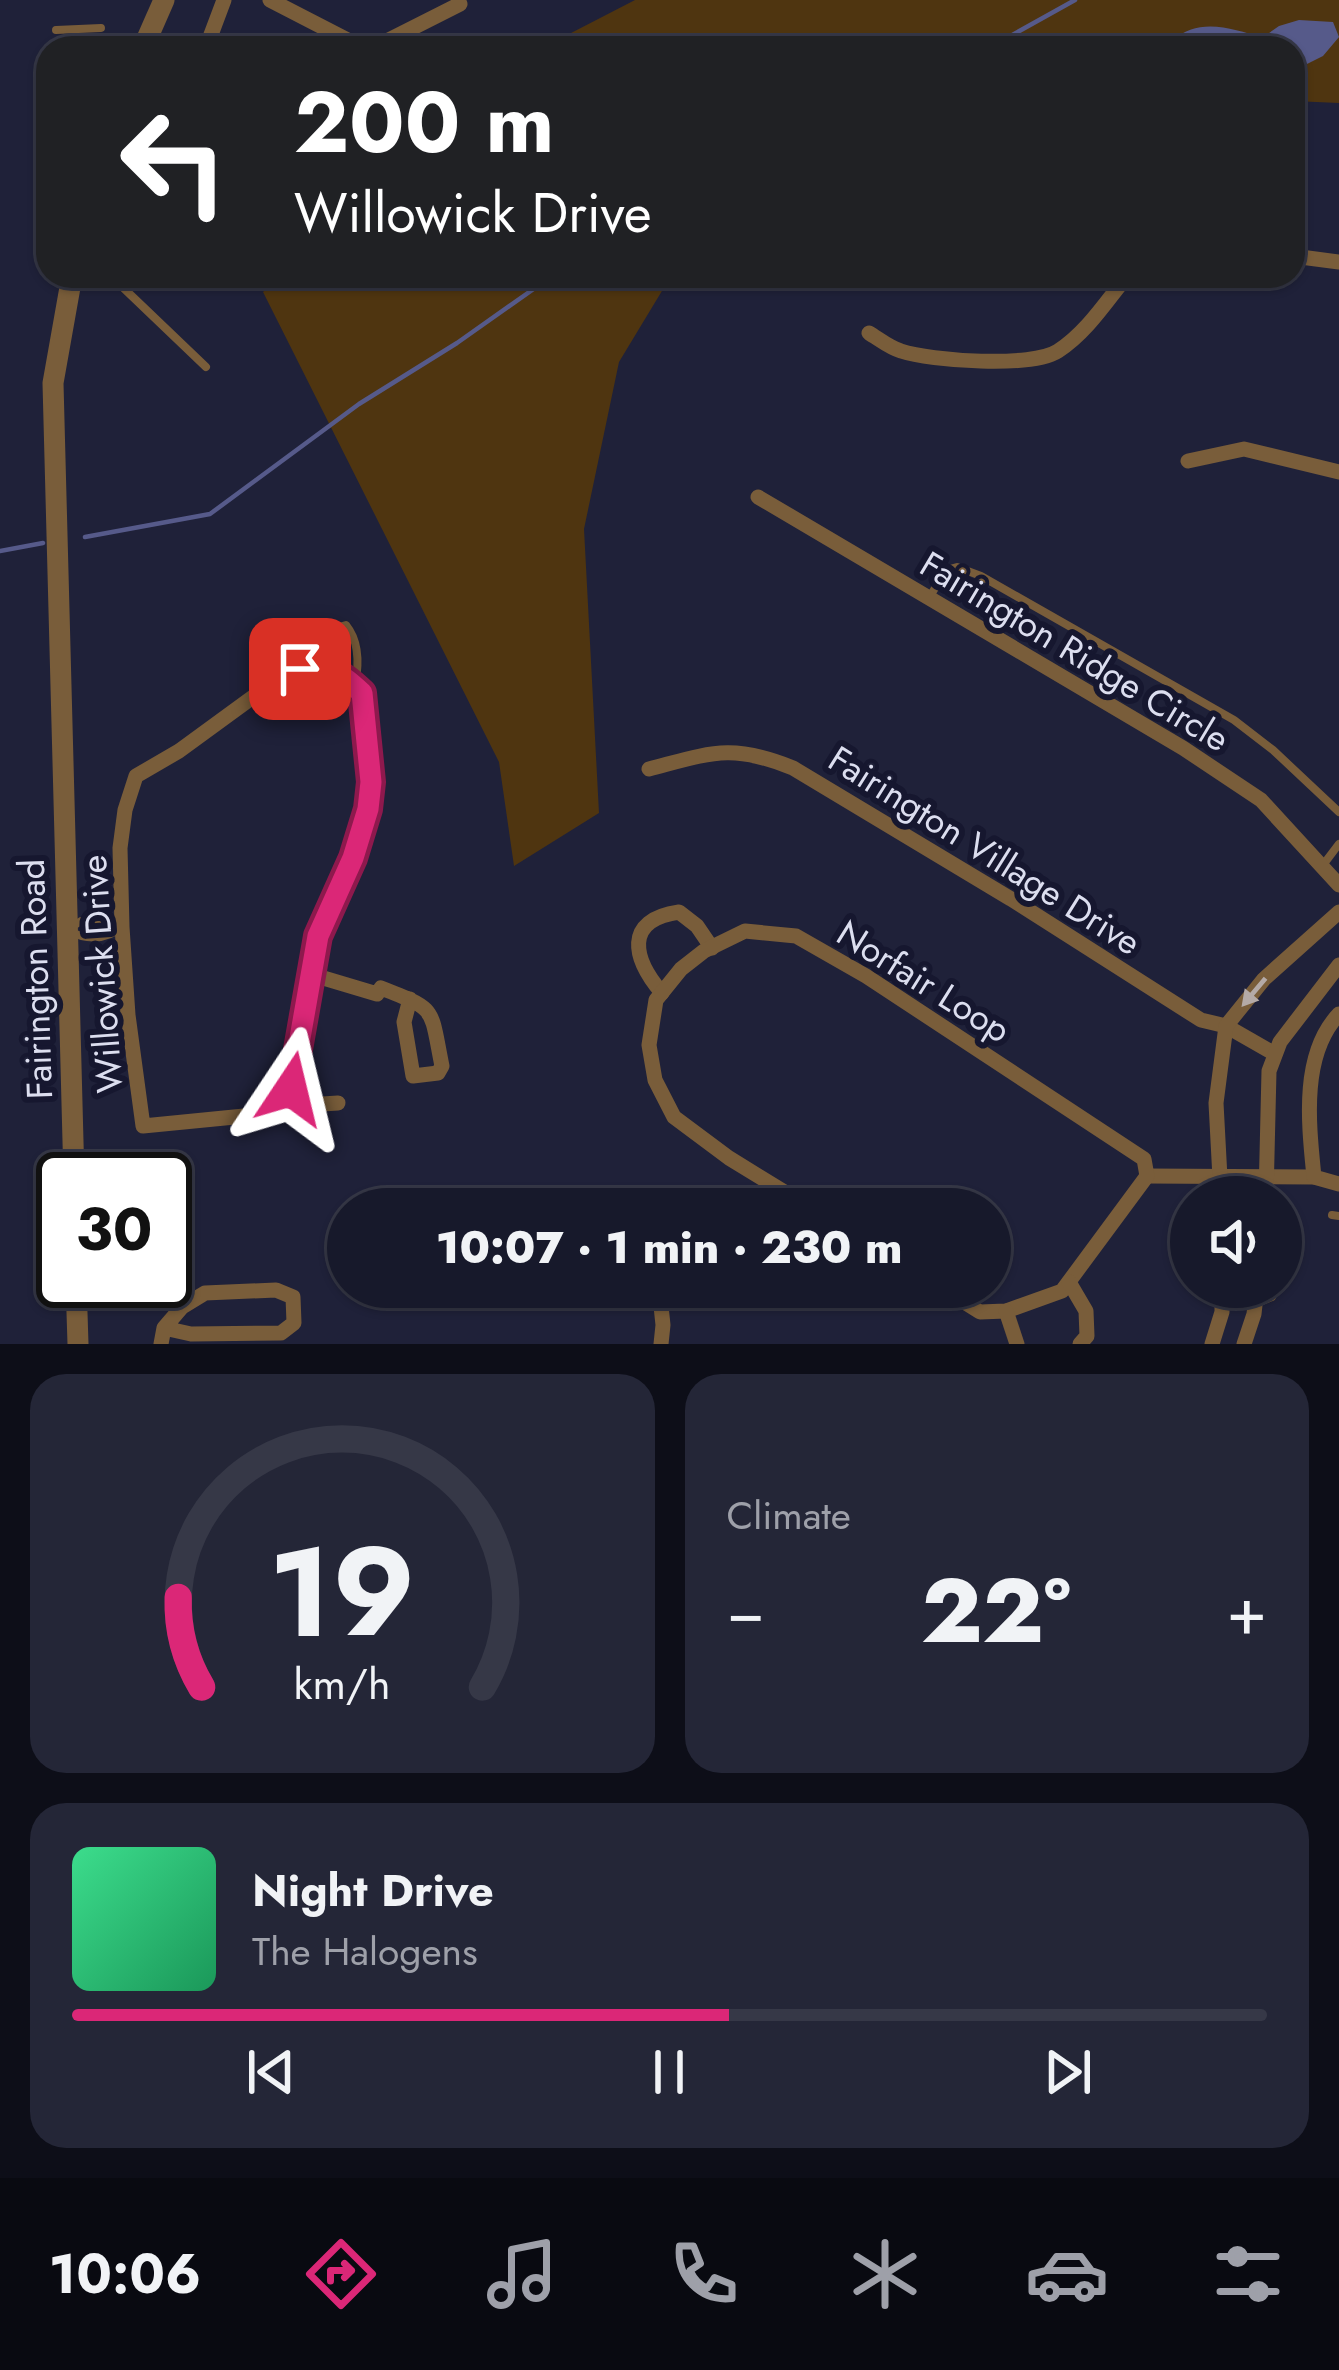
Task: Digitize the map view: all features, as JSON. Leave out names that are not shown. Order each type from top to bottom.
[{"type":"street","points":[[148,36],[164,0]]},
{"type":"street","points":[[210,36],[224,0]]},
{"type":"street","points":[[270,0],[340,36]]},
{"type":"street","points":[[397,36],[460,4]]},
{"type":"street","points":[[1305,258],[1339,262]]},
{"type":"street","name":"Fairington Road","points":[[70,288],[52,383],[73,1152]]},
{"type":"street","points":[[868,333],[900,351],[931,356],[1010,362],[1046,358],[1079,334],[1117,288]]},
{"type":"street","points":[[1188,461],[1244,449],[1339,472]]},
{"type":"street","name":"Fairington Ridge Circle","points":[[758,497],[1183,748],[1262,800],[1339,885]]},
{"type":"street","points":[[300,669],[339,672],[362,693],[366,718],[368,809],[353,858],[318,936],[291,1089],[281,1103],[338,1103]]},
{"type":"street","name":"Willowick Drive","points":[[281,1103],[265,1114],[143,1126],[128,1015],[120,848],[136,776],[179,752],[290,670],[300,669]]},
{"type":"street","name":"Fairington Village Drive","points":[[649,769],[719,751],[760,754],[793,768],[1201,1020],[1226,1026],[1275,1054]]},
{"type":"street","points":[[1220,1176],[1216,1103],[1226,1026],[1264,979],[1339,912]]},
{"type":"street","points":[[712,948],[697,926],[679,913],[649,921],[638,940],[637,953],[646,974],[662,993],[656,1000],[649,1045],[655,1080],[674,1117],[778,1188]]},
{"type":"street","name":"Norfair Loop","points":[[662,993],[682,970],[746,931],[796,936],[866,976],[1144,1159],[1147,1176]]},
{"type":"street","points":[[1268,1176],[1269,1071],[1280,1042],[1339,965]]},
{"type":"street","points":[[310,974],[377,994],[381,988],[410,999],[423,1004],[431,1014],[442,1066],[420,1077],[413,1076],[404,1022],[410,999]]},
{"type":"street","points":[[1314,1178],[1312,1069],[1336,1021]]},
{"type":"street","points":[[974,1308],[1006,1311],[1062,1291],[1147,1176],[1170,1177]]},
{"type":"street","points":[[1302,1178],[1339,1184]]},
{"type":"street","points":[[1069,1282],[1086,1311],[1087,1336],[1080,1344]]},
{"type":"street","points":[[276,1290],[293,1297],[294,1323],[281,1333],[162,1336],[182,1306],[205,1293],[276,1290]]},
{"type":"street","points":[[77,1308],[78,1344]]},
{"type":"street","points":[[661,1308],[661,1344]]},
{"type":"street","points":[[1212,1344],[1222,1308]]},
{"type":"street","points":[[1244,1344],[1253,1308]]},
{"type":"street","points":[[1006,1311],[1017,1344]]},
{"type":"lane","points":[[56,30],[100,28]]},
{"type":"lane","points":[[125,288],[206,367]]},
{"type":"lane","points":[[929,598],[946,570],[970,570],[1234,720],[1339,812]]},
{"type":"lane","points":[[300,669],[301,644],[309,635],[346,625],[357,655],[354,686]]},
{"type":"lane","points":[[1322,866],[1339,844]]},
{"type":"lane","points":[[110,920],[122,927],[112,936],[82,938],[67,930],[80,921],[110,920]]},
{"type":"shaded area","points":[[635,0],[1339,0],[1339,103],[1305,102],[1305,36],[565,36]]},
{"type":"shaded area","points":[[268,288],[664,288],[619,362],[584,529],[599,813],[514,866],[499,762],[263,292]]},
{"type":"water","points":[[1299,20],[1333,22],[1339,37],[1323,56],[1305,65],[1305,36],[1265,36]]},
{"type":"water","points":[[1204,27],[1255,36],[1179,36]]},
{"type":"waterway","points":[[1010,36],[1075,0]]},
{"type":"waterway","points":[[85,537],[210,514],[359,404],[535,288]]},
{"type":"waterway","points":[[0,551],[43,543]]},
{"type":"route","points":[[291,1089],[318,936],[353,858],[371,782],[362,693],[339,672],[300,669]]}]
